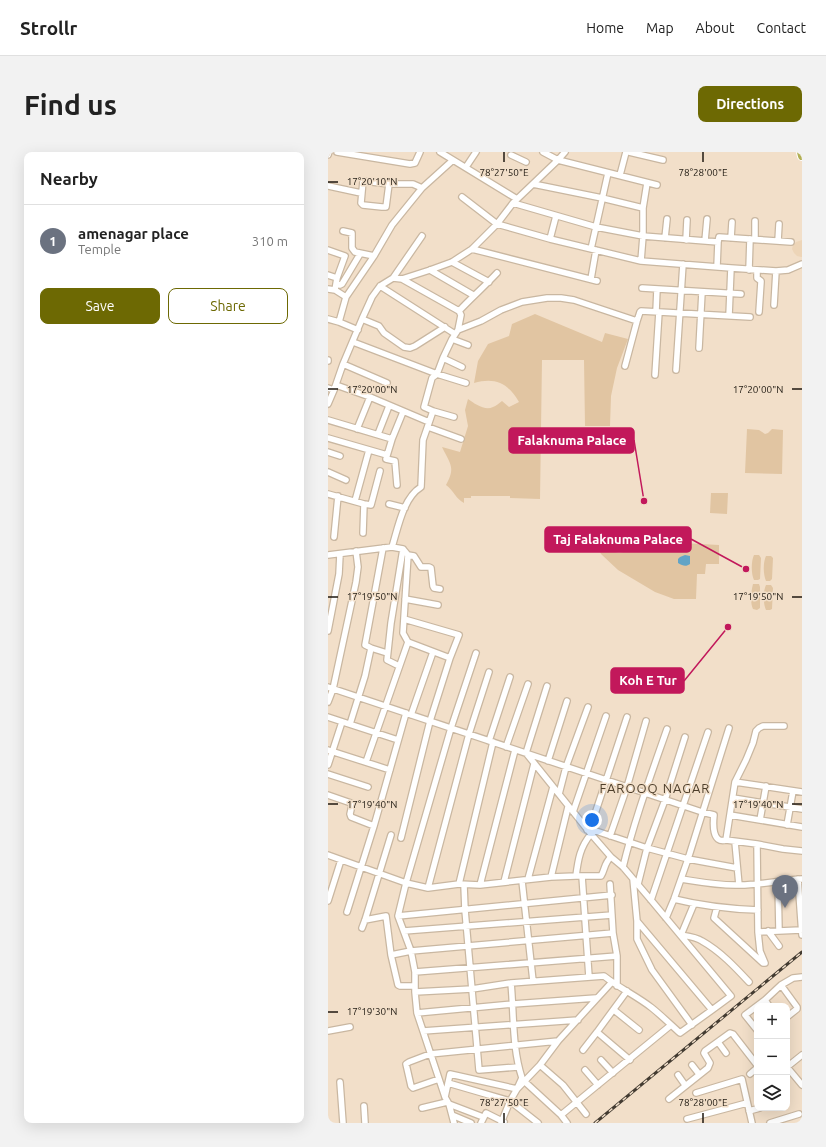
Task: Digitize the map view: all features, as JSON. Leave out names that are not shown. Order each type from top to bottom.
[{"type":"highway","points":[[801,152],[802,156]]},
{"type":"street","points":[[337,152],[373,155],[410,164],[414,164],[420,152]]},
{"type":"street","points":[[440,152],[466,167],[515,201],[556,216],[596,227],[643,236],[718,242]]},
{"type":"street","points":[[466,167],[476,152]]},
{"type":"street","points":[[543,152],[558,160],[657,185]]},
{"type":"street","points":[[402,279],[452,262],[472,249],[497,224],[515,201],[565,152]]},
{"type":"street","points":[[620,175],[626,152]]},
{"type":"street","points":[[629,152],[663,160]]},
{"type":"street","points":[[510,153],[526,162]]},
{"type":"street","points":[[339,322],[346,297],[374,256],[392,225],[422,188],[453,160]]},
{"type":"street","points":[[591,279],[596,227],[608,173]]},
{"type":"street","points":[[389,184],[387,204],[385,207],[361,204],[363,181],[389,184],[413,184],[422,188]]},
{"type":"street","points":[[641,261],[643,208],[647,183]]},
{"type":"street","points":[[533,184],[643,208]]},
{"type":"street","points":[[328,186],[361,193]]},
{"type":"street","points":[[462,197],[497,224],[550,239],[641,261],[776,271],[788,270],[802,264]]},
{"type":"street","points":[[550,239],[556,216]]},
{"type":"street","points":[[665,238],[667,219]]},
{"type":"street","points":[[705,241],[707,219]]},
{"type":"street","points":[[686,240],[687,220]]},
{"type":"street","points":[[731,238],[732,222]]},
{"type":"street","points":[[749,270],[755,222]]},
{"type":"street","points":[[778,241],[779,224]]},
{"type":"street","points":[[343,231],[352,232],[352,248],[355,252],[374,256]]},
{"type":"street","points":[[328,404],[343,364],[372,297],[380,286],[393,278],[422,236]]},
{"type":"street","points":[[717,267],[719,237],[791,242]]},
{"type":"street","points":[[472,249],[597,281]]},
{"type":"street","points":[[328,250],[345,256],[336,284]]},
{"type":"street","points":[[328,289],[336,284],[342,284],[360,254]]},
{"type":"street","points":[[452,262],[489,282]]},
{"type":"street","points":[[676,370],[683,264]]},
{"type":"street","points":[[729,316],[731,268]]},
{"type":"street","points":[[430,270],[473,295]]},
{"type":"street","points":[[757,270],[757,278],[761,281],[759,312]]},
{"type":"street","points":[[774,305],[776,271]]},
{"type":"street","points":[[458,311],[497,273]]},
{"type":"street","points":[[328,275],[346,297]]},
{"type":"street","points":[[393,278],[402,279],[458,311],[461,315],[455,334],[437,374],[432,378],[424,407],[454,418]]},
{"type":"street","points":[[380,286],[445,327],[468,345]]},
{"type":"street","points":[[642,288],[741,294]]},
{"type":"street","points":[[655,375],[658,312],[657,289]]},
{"type":"street","points":[[699,348],[702,292]]},
{"type":"street","points":[[455,334],[501,310],[522,302],[548,298],[574,300],[637,321]]},
{"type":"street","points":[[625,366],[640,311],[750,317]]},
{"type":"street","points":[[328,319],[358,330]]},
{"type":"street","points":[[362,319],[380,326],[384,333],[404,347],[410,348],[445,327]]},
{"type":"street","points":[[353,342],[437,374],[466,383]]},
{"type":"street","points":[[443,358],[462,367]]},
{"type":"street","points":[[343,364],[387,383]]},
{"type":"street","points":[[328,388],[335,388],[370,397],[461,439]]},
{"type":"street","points":[[358,429],[370,397]]},
{"type":"street","points":[[378,434],[389,406]]},
{"type":"street","points":[[392,547],[409,497],[415,490],[421,487],[423,440],[433,411]]},
{"type":"street","points":[[397,485],[395,461],[386,459],[403,412]]},
{"type":"street","points":[[328,420],[392,439]]},
{"type":"street","points":[[328,438],[387,455]]},
{"type":"street","points":[[355,501],[369,450]]},
{"type":"street","points":[[328,452],[340,456]]},
{"type":"street","points":[[328,494],[371,505],[380,471]]},
{"type":"street","points":[[328,472],[346,480]]},
{"type":"street","points":[[334,537],[338,496]]},
{"type":"street","points":[[363,533],[364,504]]},
{"type":"street","points":[[389,504],[405,508]]},
{"type":"street","points":[[328,555],[392,547],[403,549],[408,555],[414,556],[421,568],[431,568],[433,586],[434,588],[440,589]]},
{"type":"street","points":[[382,548],[365,645],[388,653]]},
{"type":"street","points":[[400,666],[387,660],[391,623],[403,549]]},
{"type":"street","points":[[328,702],[330,688],[356,582],[358,567],[356,551]]},
{"type":"street","points":[[328,631],[339,574],[340,554]]},
{"type":"street","points":[[408,555],[403,633],[408,642],[450,658]]},
{"type":"street","points":[[405,599],[438,605]]},
{"type":"street","points":[[401,838],[430,721],[459,635],[404,619]]},
{"type":"street","points":[[366,762],[408,642]]},
{"type":"street","points":[[350,724],[368,665],[371,648]]},
{"type":"street","points":[[347,912],[374,826],[398,740],[433,652]]},
{"type":"street","points":[[454,1123],[417,1013],[415,972],[411,951],[398,916],[406,883],[451,728],[476,653]]},
{"type":"street","points":[[428,888],[469,734],[489,672]]},
{"type":"street","points":[[510,677],[491,742],[462,884],[479,1070],[518,1067]]},
{"type":"street","points":[[506,747],[528,684]]},
{"type":"street","points":[[526,753],[547,686]]},
{"type":"street","points":[[330,688],[714,815],[713,830],[715,836],[723,841],[726,840],[802,851]]},
{"type":"street","points":[[548,761],[567,701]]},
{"type":"street","points":[[559,794],[566,767],[588,706]]},
{"type":"street","points":[[573,812],[606,716]]},
{"type":"street","points":[[328,717],[398,740]]},
{"type":"street","points":[[589,977],[583,898],[579,876],[579,857],[586,841],[627,717]]},
{"type":"street","points":[[610,836],[627,787],[646,721]]},
{"type":"street","points":[[328,765],[330,751],[342,722]]},
{"type":"street","points":[[726,840],[735,782],[753,743],[756,731],[758,728],[764,726],[784,726]]},
{"type":"street","points":[[666,918],[688,859],[729,728]]},
{"type":"street","points":[[623,868],[629,842],[644,793],[667,729]]},
{"type":"street","points":[[652,900],[708,732]]},
{"type":"street","points":[[638,884],[647,848],[665,800],[685,737]]},
{"type":"street","points":[[480,885],[515,750]]},
{"type":"street","points":[[330,751],[390,770]]},
{"type":"street","points":[[366,920],[386,916],[391,955],[398,985],[400,986],[415,989],[472,989],[511,983],[604,976],[652,1008],[680,1033],[731,996],[652,900],[633,878],[611,857],[568,807],[526,753]]},
{"type":"street","points":[[504,882],[534,764]]},
{"type":"street","points":[[328,774],[368,787]]},
{"type":"street","points":[[735,782],[802,792]]},
{"type":"street","points":[[760,820],[766,786]]},
{"type":"street","points":[[528,879],[553,787]]},
{"type":"street","points":[[788,825],[793,791]]},
{"type":"street","points":[[328,795],[351,802],[351,817],[374,826]]},
{"type":"street","points":[[733,798],[802,809]]},
{"type":"street","points":[[552,877],[568,807]]},
{"type":"street","points":[[730,816],[802,827]]},
{"type":"street","points":[[589,831],[688,859],[737,868]]},
{"type":"street","points":[[362,928],[366,920],[391,835]]},
{"type":"street","points":[[735,842],[739,886]]},
{"type":"street","points":[[717,907],[714,918],[764,963],[765,961],[760,951],[758,932],[757,844]]},
{"type":"street","points":[[328,855],[406,883],[428,888],[462,884],[480,885],[552,877],[600,876],[602,875],[605,864],[611,857]]},
{"type":"street","points":[[328,901],[341,860]]},
{"type":"street","points":[[633,878],[637,939],[652,970],[692,1025]]},
{"type":"street","points":[[681,879],[712,884],[739,886],[800,879],[802,932],[758,932]]},
{"type":"street","points":[[522,881],[533,981]]},
{"type":"street","points":[[778,882],[779,931]]},
{"type":"street","points":[[517,1089],[540,1065],[558,1041],[596,998],[614,984],[617,956],[613,933],[612,896],[610,884]]},
{"type":"street","points":[[398,916],[612,896]]},
{"type":"street","points":[[674,899],[694,904],[758,910]]},
{"type":"street","points":[[681,935],[694,904]]},
{"type":"street","points":[[404,931],[612,915]]},
{"type":"street","points":[[637,921],[712,1010]]},
{"type":"street","points":[[768,931],[779,946]]},
{"type":"street","points":[[391,955],[411,951],[613,933]]},
{"type":"street","points":[[681,935],[701,940],[717,951],[749,982]]},
{"type":"street","points":[[415,972],[617,956]]},
{"type":"street","points":[[761,1003],[781,985],[793,978],[802,976]]},
{"type":"street","points":[[422,1108],[447,1101],[482,1120],[486,1113],[503,1122],[510,1101],[522,1078],[518,1067],[511,983]]},
{"type":"street","points":[[781,985],[797,1007],[797,1009],[790,1014]]},
{"type":"street","points":[[583,1050],[598,1032],[627,991]]},
{"type":"street","points":[[417,1013],[596,998]]},
{"type":"street","points":[[754,1008],[745,1015],[754,1026]]},
{"type":"street","points":[[614,1010],[639,1030]]},
{"type":"street","points":[[423,1031],[578,1020]]},
{"type":"street","points":[[561,1115],[672,1025]]},
{"type":"street","points":[[328,1031],[350,1027]]},
{"type":"street","points":[[598,1032],[630,1060]]},
{"type":"street","points":[[669,1099],[709,1066],[708,1060],[704,1053],[731,1033],[754,1061]]},
{"type":"street","points":[[439,1079],[414,1087],[411,1086],[406,1064],[430,1054],[558,1041]]},
{"type":"street","points":[[718,1042],[726,1053]]},
{"type":"street","points":[[790,1065],[802,1055]]},
{"type":"street","points":[[601,1060],[613,1073]]},
{"type":"street","points":[[540,1065],[563,1085],[586,1114]]},
{"type":"street","points":[[692,1065],[699,1074]]},
{"type":"street","points":[[584,1070],[598,1085]]},
{"type":"street","points":[[750,1074],[754,1071]]},
{"type":"street","points":[[790,1071],[802,1085]]},
{"type":"street","points":[[447,1101],[450,1074],[517,1089]]},
{"type":"street","points":[[678,1075],[685,1085]]},
{"type":"street","points":[[696,1093],[742,1079],[752,1123]]},
{"type":"street","points":[[524,1081],[561,1115],[567,1123]]},
{"type":"street","points":[[340,1082],[343,1123]]},
{"type":"street","points":[[448,1083],[510,1101],[538,1123]]},
{"type":"street","points":[[687,1119],[748,1103]]},
{"type":"street","points":[[364,1106],[365,1123]]},
{"type":"street","points":[[749,1111],[754,1110]]},
{"type":"street","points":[[770,1123],[799,1114]]},
{"type":"street","points":[[452,1116],[470,1123]]},
{"type":"shaded area","points":[[802,240],[801,257],[797,256],[792,249],[796,242]]},
{"type":"shaded area","points":[[535,314],[602,342],[605,333],[628,339],[617,368],[611,396],[610,426],[585,426],[584,360],[542,360],[540,499],[510,498],[510,496],[471,496],[471,498],[464,498],[464,503],[446,485],[451,474],[451,466],[442,447],[460,452],[468,426],[465,410],[468,399],[487,408],[494,407],[502,401],[509,407],[519,402],[510,390],[500,383],[495,381],[482,381],[474,383],[478,361],[488,344],[509,336],[512,324]]},
{"type":"shaded area","points":[[747,429],[759,430],[765,434],[772,429],[783,430],[782,474],[745,473]]},
{"type":"shaded area","points":[[711,493],[728,493],[727,514],[710,513]]},
{"type":"shaded area","points":[[683,532],[683,543],[719,545],[719,564],[706,564],[705,574],[697,574],[696,599],[674,599],[655,592],[618,570],[600,552],[603,549],[619,553],[628,551]]},
{"type":"shaded area","points":[[754,555],[759,555],[761,558],[760,579],[758,580],[754,580],[752,574]]},
{"type":"shaded area","points":[[766,556],[771,556],[773,558],[772,579],[770,581],[766,581],[764,575]]},
{"type":"shaded area","points":[[753,584],[759,584],[760,587],[760,608],[757,610],[753,609],[751,604]]},
{"type":"shaded area","points":[[766,585],[771,585],[773,588],[772,609],[770,610],[766,610],[764,604]]},
{"type":"water","points":[[685,555],[690,556],[690,564],[686,566],[678,563],[678,559]]},
{"type":"railway","points":[[595,1123],[802,952]]},
{"type":"place","name":"Falaknuma Palace","points":[[644,501]]},
{"type":"place","name":"Taj Falaknuma Palace","points":[[746,569]]},
{"type":"place","name":"Koh E Tur","points":[[728,627]]},
{"type":"place","name":"amenagar place","points":[[785,908]]},
{"type":"district","name":"FAROOQ NAGAR","points":[[655,788]]}]
